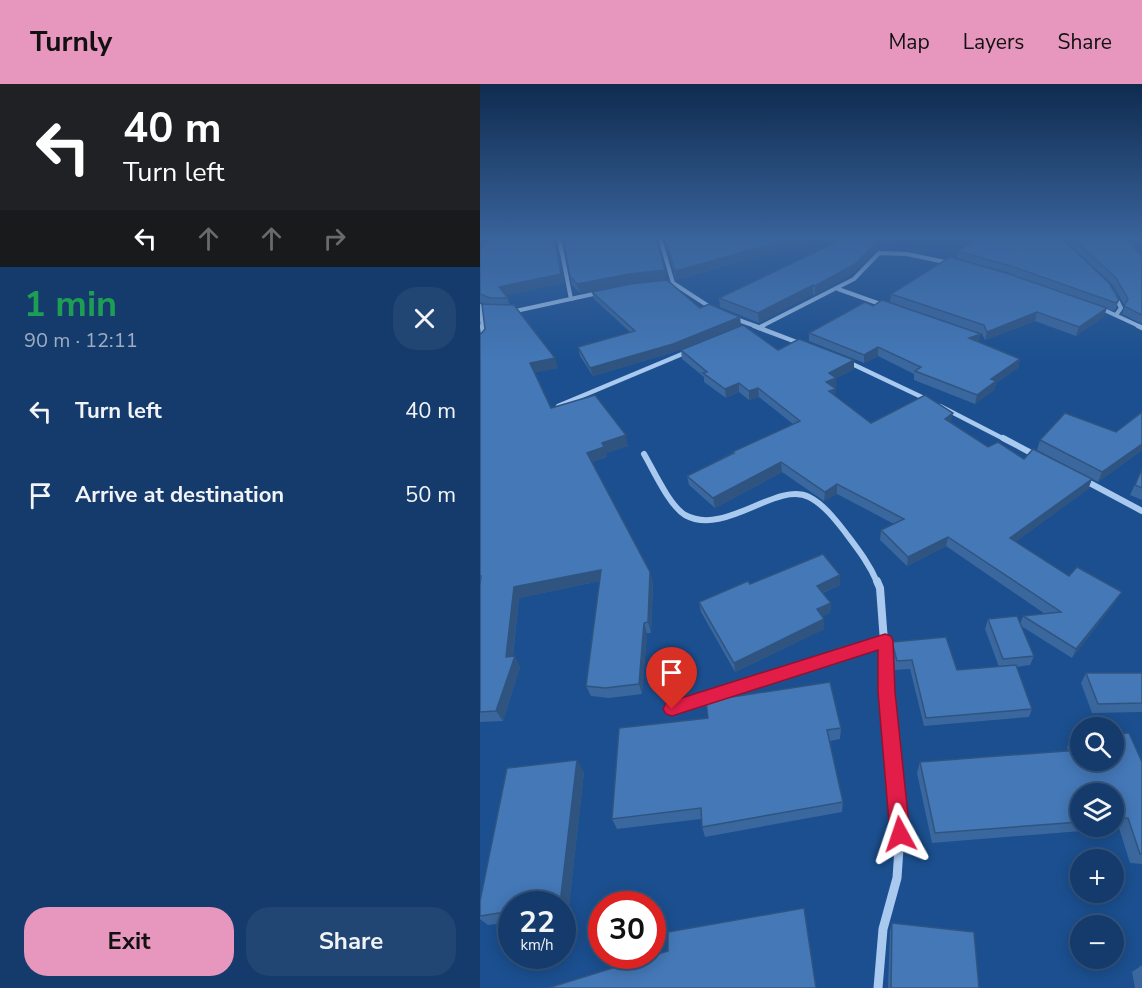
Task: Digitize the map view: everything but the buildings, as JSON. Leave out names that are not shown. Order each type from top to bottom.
[{"type":"street","points":[[567,280],[571,299]]},
{"type":"street","points":[[759,328],[852,280]]},
{"type":"street","points":[[662,284],[673,283],[684,292],[721,313]]},
{"type":"street","points":[[838,289],[894,309]]},
{"type":"street","points":[[1112,291],[1118,298],[1121,308],[1116,315]]},
{"type":"street","points":[[503,312],[601,293]]},
{"type":"street","points":[[481,307],[488,312]]},
{"type":"street","points":[[480,342],[484,338],[481,307]]},
{"type":"street","points":[[1098,308],[1142,328]]},
{"type":"street","points":[[731,317],[801,344]]},
{"type":"street","points":[[741,330],[751,325]]},
{"type":"street","points":[[558,406],[698,348]]},
{"type":"street","points":[[843,359],[1037,456]]},
{"type":"street","points":[[644,454],[675,506],[686,515],[710,522],[790,494],[808,496],[833,516],[872,567],[880,588],[900,834],[897,878],[883,929],[879,988]]},
{"type":"street","points":[[1079,478],[1142,511]]},
{"type":"street","points":[[672,709],[885,641]]},
{"type":"route","points":[[672,709],[885,641],[887,692],[900,834]]}]
